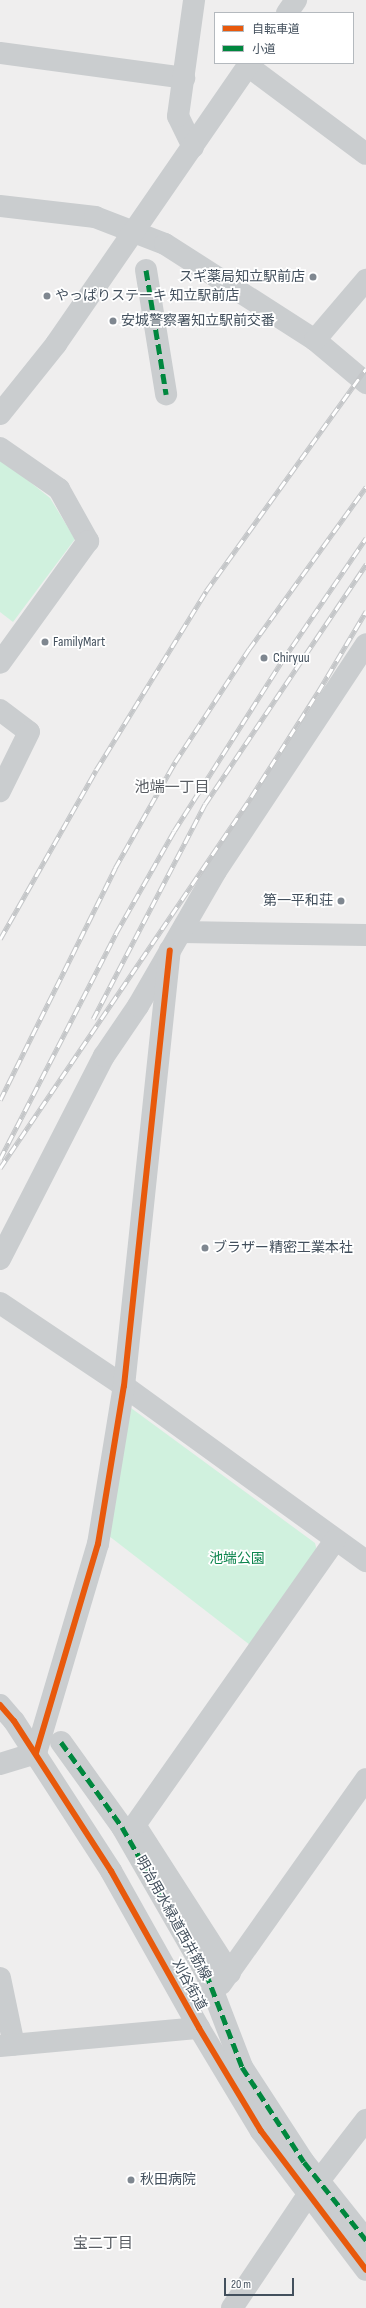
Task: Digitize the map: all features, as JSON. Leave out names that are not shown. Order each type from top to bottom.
[{"type":"street","points":[[193,147],[178,116],[194,0]]},
{"type":"street","points":[[288,12],[296,0]]},
{"type":"street","points":[[0,53],[184,78]]},
{"type":"street","points":[[0,414],[56,344],[249,65],[366,154]]},
{"type":"street","points":[[0,206],[95,218],[134,230],[165,244],[315,340],[366,383]]},
{"type":"street","points":[[146,270],[166,394]]},
{"type":"street","points":[[315,340],[366,280]]},
{"type":"street","points":[[0,448],[59,489],[88,541],[0,663]]},
{"type":"street","points":[[0,1259],[104,1056],[138,1006],[216,871],[366,644]]},
{"type":"street","points":[[0,710],[29,732],[0,791]]},
{"type":"street","points":[[182,932],[366,935]]},
{"type":"street","points":[[0,1764],[36,1753],[98,1544],[124,1386],[170,950]]},
{"type":"street","points":[[0,1303],[124,1386],[366,1561]]},
{"type":"street","points":[[230,1972],[135,1825],[335,1540]]},
{"type":"street","name":"刈谷街道","points":[[0,1705],[36,1753],[111,1871],[199,2028],[261,2131],[314,2189],[366,2270]]},
{"type":"street","name":"明治用水緑道西井筋線","points":[[60,1742],[122,1827],[206,1974],[242,2067],[304,2162],[314,2189],[366,2240]]},
{"type":"street","points":[[0,1978],[7,2045],[199,2028],[214,1995],[366,1780]]},
{"type":"street","points":[[232,2308],[314,2189],[366,2120]]},
{"type":"green space","points":[[0,458],[50,498],[75,539],[13,622],[0,612]]},
{"type":"green space","name":"池端公園","points":[[131,1408],[315,1543],[317,1551],[250,1645],[109,1536]]},
{"type":"railway","points":[[0,939],[96,770],[206,591],[366,368]]},
{"type":"railway","points":[[0,1100],[115,868],[175,762],[249,649],[366,487]]},
{"type":"railway","points":[[0,1159],[116,933],[174,831],[282,661],[366,538]]},
{"type":"railway","points":[[93,1019],[205,804],[366,564]]},
{"type":"railway","points":[[0,1168],[251,797],[318,692],[366,611]]},
{"type":"marked path","points":[[146,270],[166,394]]},
{"type":"marked path","points":[[61,1742],[122,1827],[206,1973],[242,2067],[304,2162],[366,2240]]},
{"type":"cycle path","points":[[36,1753],[98,1544],[124,1386],[170,950]]},
{"type":"cycle path","points":[[0,1705],[14,1721],[111,1871],[199,2028],[261,2131],[366,2270]]},
{"type":"place","name":"スギ薬局知立駅前店","points":[[313,277]]},
{"type":"place","name":"やっぱりステーキ 知立駅前店","points":[[47,296]]},
{"type":"place","name":"安城警察署知立駅前交番","points":[[113,321]]},
{"type":"place","name":"FamilyMart","points":[[45,642]]},
{"type":"place","name":"Chiryuu","points":[[264,658]]},
{"type":"place","name":"第一平和荘","points":[[341,901]]},
{"type":"place","name":"ブラザー精密工業本社","points":[[205,1248]]},
{"type":"place","name":"秋田病院","points":[[131,2180]]},
{"type":"district","name":"池端一丁目","points":[[172,788]]},
{"type":"district","name":"宝二丁目","points":[[103,2244]]}]
